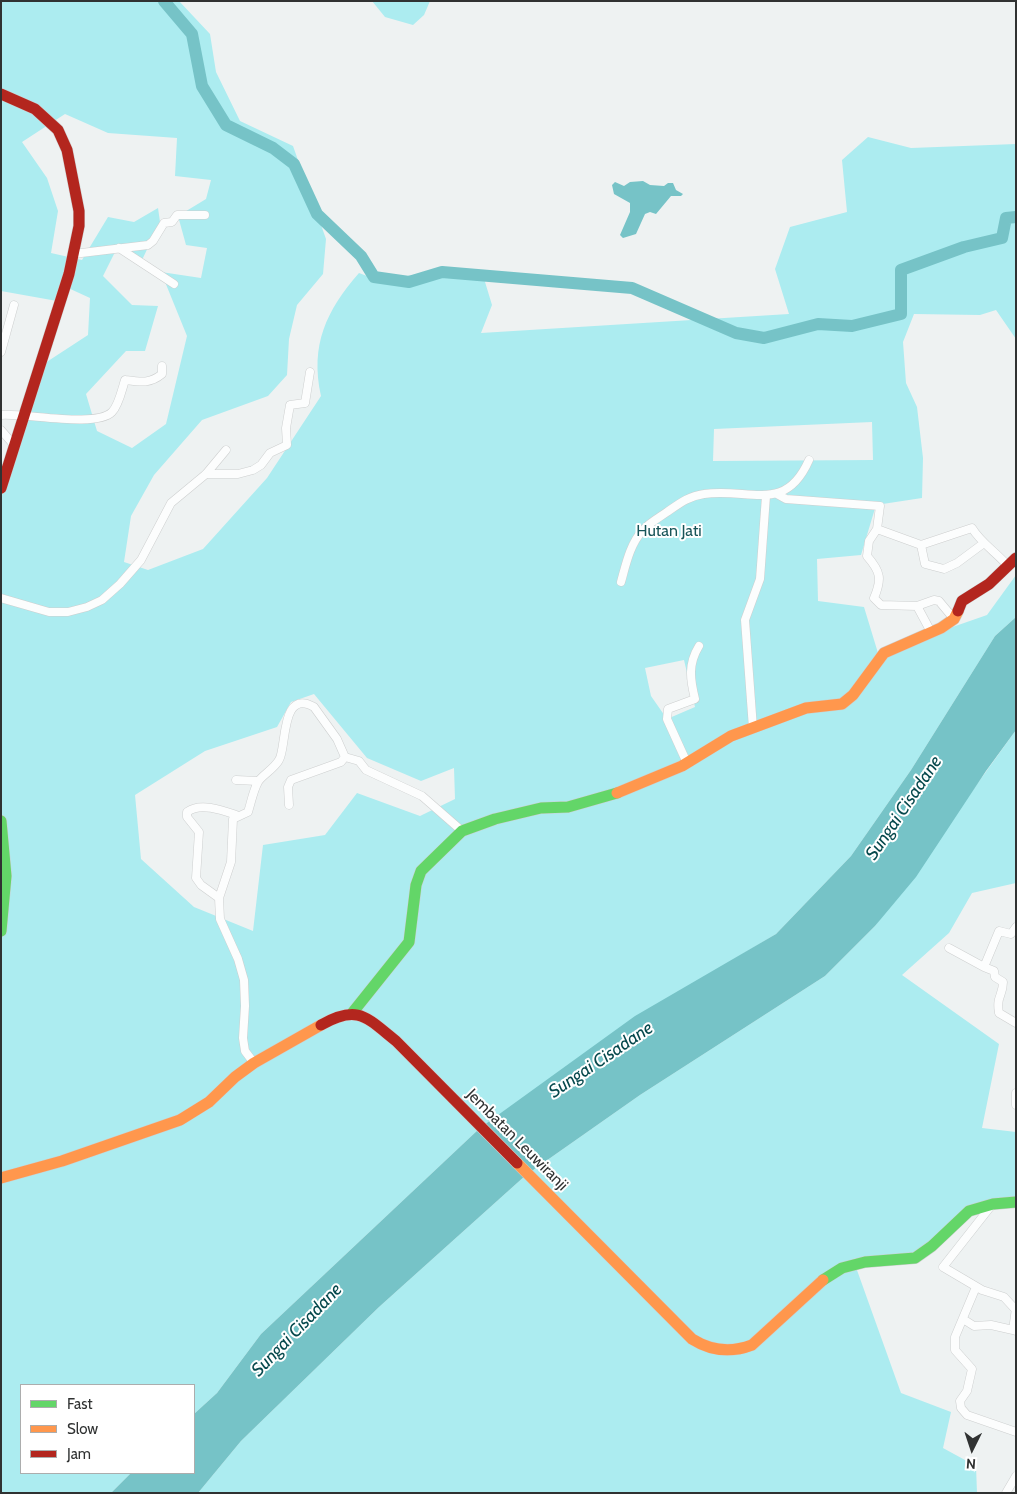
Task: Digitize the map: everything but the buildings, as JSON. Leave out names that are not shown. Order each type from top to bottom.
[{"type":"street","points":[[1,94],[35,109],[52,122],[58,130],[67,150],[79,211],[79,226],[73,254],[1,488]]},
{"type":"street","points":[[73,254],[148,245],[153,241],[164,223],[172,222],[178,215],[205,215]]},
{"type":"street","points":[[119,248],[174,284]]},
{"type":"street","points":[[1,352],[14,304]]},
{"type":"street","points":[[1,415],[24,414],[79,419],[103,417],[112,412],[126,380],[144,382],[154,380],[162,374],[162,366]]},
{"type":"street","points":[[206,474],[238,474],[253,470],[262,465],[270,453],[287,445],[286,428],[290,405],[305,403],[310,372]]},
{"type":"street","points":[[1,430],[14,445]]},
{"type":"street","points":[[1,598],[49,612],[68,612],[87,607],[102,600],[120,584],[141,560],[171,503],[206,474],[226,450]]},
{"type":"street","points":[[621,582],[628,554],[643,530],[688,497],[706,493],[766,496],[777,494],[797,482],[810,460]]},
{"type":"street","points":[[777,494],[786,498],[880,506],[877,529],[869,542],[867,556],[878,569],[880,584],[874,598],[881,605],[918,606],[939,600],[954,619]]},
{"type":"street","points":[[753,728],[745,620],[760,579],[766,496]]},
{"type":"street","points":[[1,1178],[62,1161],[180,1120],[209,1102],[235,1078],[254,1064],[338,1015],[353,1012],[359,1002],[409,942],[416,885],[421,871],[462,831],[495,819],[541,808],[568,807],[616,794],[687,763],[730,736],[806,708],[842,704],[853,695],[876,661],[884,653],[931,632],[954,619],[962,601],[990,584],[1012,562],[984,543],[972,528],[921,545],[877,529]]},
{"type":"street","points":[[921,545],[924,564],[944,569],[957,564],[984,543]]},
{"type":"street","points":[[918,606],[931,632]]},
{"type":"street","points":[[687,763],[667,719],[668,709],[695,699],[690,676],[693,657],[699,646]]},
{"type":"street","points":[[236,780],[258,781],[270,773],[280,759],[284,747],[284,725],[292,710],[303,705],[314,707],[337,739],[345,756],[358,762],[366,770],[422,796],[462,831]]},
{"type":"street","points":[[289,805],[288,787],[290,780],[341,762],[345,756]]},
{"type":"street","points":[[219,898],[201,885],[196,878],[198,832],[187,817],[187,812],[193,808],[203,807],[236,816],[243,816],[248,812],[258,781]]},
{"type":"street","points":[[236,816],[233,819],[230,862],[219,898],[220,919],[238,958],[244,980],[243,1038],[245,1051],[254,1064]]},
{"type":"street","points":[[1,821],[7,874],[6,900],[1,930]]},
{"type":"street","points":[[984,967],[999,931],[1011,934],[1016,927]]},
{"type":"street","points":[[949,948],[984,967],[994,970],[995,977],[1003,982],[1003,988],[997,1000],[999,1013],[1016,1023]]},
{"type":"street","name":"Jembatan Leuwiranji","points":[[353,1012],[367,1019],[396,1041],[561,1208],[692,1338],[703,1346],[730,1351],[752,1344],[816,1285],[842,1268],[865,1262],[915,1258],[932,1246],[969,1211],[992,1204],[1016,1202]]},
{"type":"street","points":[[1016,1093],[1016,1105]]},
{"type":"street","points":[[963,1319],[974,1326],[991,1325],[1015,1330],[1015,1308],[1004,1296],[976,1287],[943,1267],[992,1204]]},
{"type":"street","points":[[976,1287],[955,1338],[955,1350],[972,1369],[967,1391],[960,1401],[961,1408],[967,1415],[1016,1432]]},
{"type":"street","points":[[1006,1493],[1016,1476]]},
{"type":"green space","name":"Hutan Jati","points":[[1,1],[179,1],[210,34],[216,72],[240,121],[293,146],[326,239],[323,274],[297,305],[289,339],[287,375],[268,396],[202,420],[154,475],[131,516],[124,562],[148,570],[203,549],[267,478],[321,396],[318,378],[319,345],[330,315],[347,287],[359,273],[380,281],[451,268],[482,272],[492,305],[481,333],[789,314],[775,269],[790,227],[847,212],[842,160],[868,137],[911,148],[1016,144],[1016,339],[996,310],[980,315],[914,314],[903,342],[906,383],[917,407],[923,458],[922,498],[876,505],[861,555],[817,559],[818,601],[864,607],[878,653],[987,615],[1016,575],[1016,617],[995,636],[911,770],[851,856],[776,934],[731,961],[480,1128],[261,1334],[217,1393],[195,1413],[195,1384],[20,1384],[20,1474],[130,1474],[111,1493],[1,1493],[1,498],[42,365],[88,335],[90,298],[66,287],[57,301],[1,291]],"holes":[[[65,114],[108,133],[177,138],[175,176],[211,180],[206,199],[178,216],[186,245],[207,248],[201,278],[161,272],[187,336],[166,424],[132,448],[97,431],[86,394],[126,351],[145,351],[158,306],[132,305],[103,276],[117,248],[142,260],[160,222],[158,208],[134,222],[108,217],[82,260],[51,253],[58,211],[47,178],[22,142]],[[872,422],[873,460],[713,461],[714,429]],[[684,660],[695,707],[667,719],[651,696],[645,668]],[[314,694],[367,758],[421,781],[454,768],[455,799],[420,816],[357,793],[325,835],[263,845],[253,931],[194,907],[141,859],[135,795],[205,751],[277,727],[291,702]]]},
{"type":"green space","points":[[372,1],[430,1],[424,15],[413,25],[385,17]]},
{"type":"green space","points":[[1016,730],[1016,883],[972,893],[949,933],[902,975],[999,1044],[982,1128],[1016,1132],[1016,1201],[979,1205],[937,1245],[911,1255],[853,1259],[901,1393],[951,1412],[943,1448],[976,1466],[977,1493],[198,1493],[241,1441],[379,1307],[526,1175],[640,1095],[825,976],[875,926]]},
{"type":"water","points":[[643,181],[650,185],[664,186],[668,183],[673,183],[676,190],[683,194],[681,196],[671,196],[656,214],[650,212],[645,214],[636,234],[623,238],[620,235],[630,212],[630,203],[614,194],[612,185],[615,182],[624,186],[630,182]]},
{"type":"water","name":"Sungai Cisadane","points":[[1016,617],[1016,730],[986,771],[916,877],[875,926],[825,976],[640,1095],[526,1175],[379,1307],[241,1441],[198,1493],[111,1493],[130,1474],[195,1474],[195,1413],[217,1393],[261,1334],[480,1128],[635,1016],[776,934],[851,856],[911,770],[995,636]]},
{"type":"waterway","points":[[164,1],[192,34],[202,86],[226,125],[273,148],[294,164],[317,214],[361,256],[374,277],[409,282],[442,272],[632,288],[736,333],[764,338],[818,324],[852,326],[901,314],[901,270],[964,247],[1002,238],[1006,218],[1016,217]]},
{"type":"traffic: fast","points":[[353,1012],[409,942],[416,885],[421,871],[462,831],[495,819],[541,808],[568,807],[617,793]]},
{"type":"traffic: fast","points":[[1,821],[6,876],[1,931]]},
{"type":"traffic: fast","points":[[823,1280],[842,1268],[865,1262],[915,1258],[932,1246],[969,1211],[993,1204],[1016,1202]]},
{"type":"traffic: slow","points":[[617,793],[682,766],[731,736],[806,708],[842,704],[853,695],[884,653],[941,628],[954,619],[958,611]]},
{"type":"traffic: slow","points":[[1,1178],[62,1161],[180,1120],[209,1102],[235,1077],[254,1063],[321,1025]]},
{"type":"traffic: slow","points":[[517,1163],[692,1339],[706,1346],[729,1350],[752,1345],[823,1280]]},
{"type":"traffic: jam","points":[[1,94],[35,109],[58,130],[67,150],[79,211],[79,226],[69,274],[1,488]]},
{"type":"traffic: jam","points":[[958,611],[962,601],[989,584],[1016,558]]},
{"type":"traffic: jam","points":[[321,1025],[344,1015],[361,1016],[377,1025],[396,1041],[517,1163]]}]
